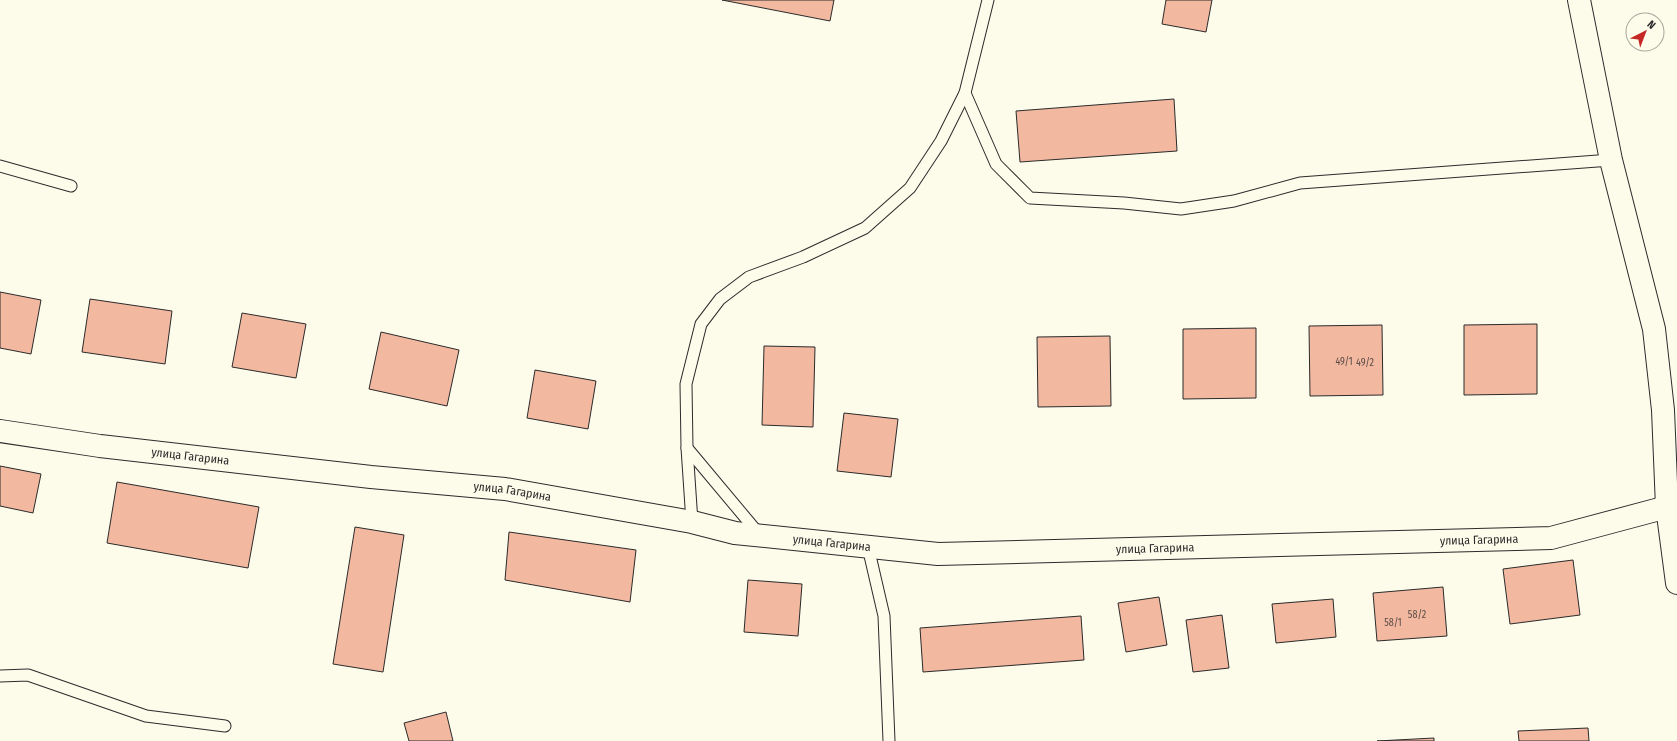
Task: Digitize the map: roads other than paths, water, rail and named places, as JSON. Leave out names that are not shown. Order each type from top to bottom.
[{"type":"street","points":[[1579,0],[1611,160],[1654,329],[1663,410],[1667,507],[1677,583]]},
{"type":"street","name":"улица Гагарина","points":[[0,431],[131,450],[371,477],[505,489],[692,522],[736,533],[759,534],[938,554],[1551,538],[1667,507]]},
{"type":"lane","points":[[692,522],[687,448],[686,384],[701,324],[720,299],[749,277],[803,257],[865,228],[910,188],[941,141],[965,93],[988,0]]},
{"type":"lane","points":[[965,93],[996,164],[1030,198],[1124,203],[1181,209],[1234,201],[1300,183],[1611,160]]},
{"type":"lane","points":[[0,166],[71,186]]},
{"type":"lane","points":[[687,448],[759,534]]},
{"type":"lane","points":[[868,546],[884,616],[889,741]]},
{"type":"lane","points":[[0,676],[28,675],[146,716],[225,726]]}]
